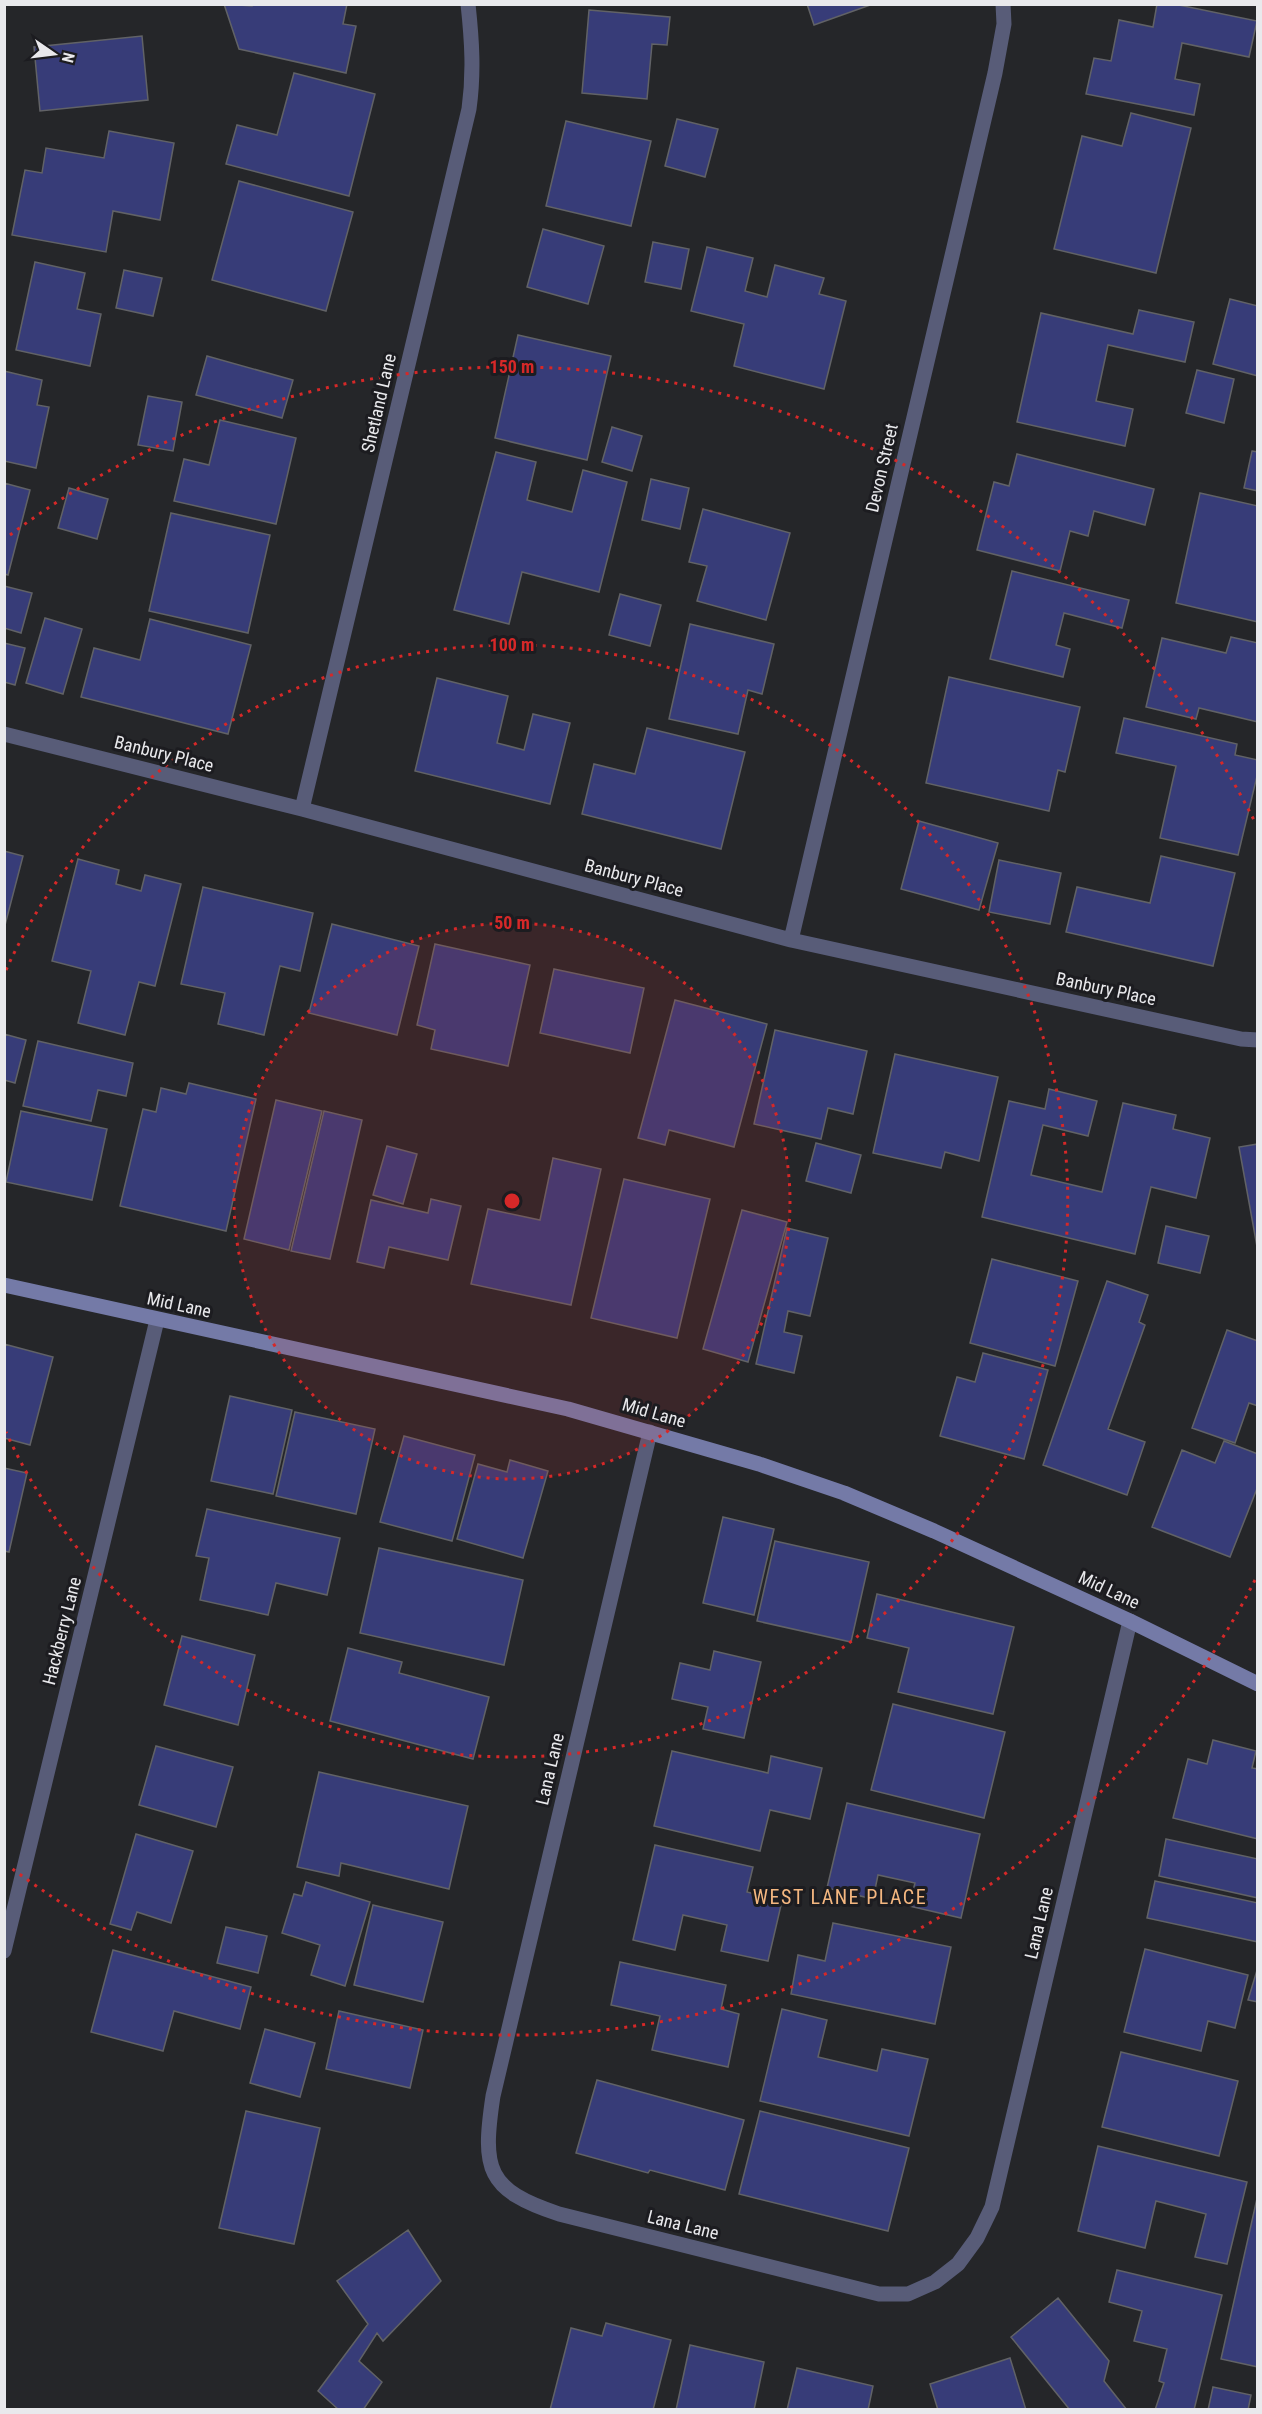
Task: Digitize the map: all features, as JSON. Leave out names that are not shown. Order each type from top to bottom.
[{"type":"street","name":"Shetland Lane","points":[[302,809],[469,109],[474,79],[468,4]]},
{"type":"street","name":"Devon Street","points":[[791,940],[995,73],[1004,24],[1003,4]]},
{"type":"street","name":"Banbury Place","points":[[4,734],[302,809],[791,940],[1230,1037],[1257,1040]]},
{"type":"street","name":"Mid Lane","points":[[4,1286],[568,1409],[759,1464],[844,1493],[934,1531],[1130,1621],[1257,1684]]},
{"type":"street","name":"Hackberry Lane","points":[[4,1951],[157,1320]]},
{"type":"street","name":"Lana Lane","points":[[650,1432],[493,2096],[488,2150],[494,2172],[507,2191],[528,2204],[559,2214],[879,2294],[908,2294],[935,2282],[958,2264],[977,2238],[992,2207],[1130,1621]]},
{"type":"building","points":[[224,4],[252,6],[252,4],[347,4],[343,24],[356,26],[346,73],[239,49]]},
{"type":"building","points":[[807,4],[873,4],[814,25]]},
{"type":"building","points":[[1157,4],[1174,4],[1257,21],[1249,57],[1182,43],[1175,79],[1200,84],[1194,115],[1086,94],[1094,58],[1111,61],[1119,20],[1153,27]]},
{"type":"building","points":[[589,10],[670,17],[667,45],[652,44],[647,99],[582,93]]},
{"type":"building","points":[[142,36],[148,100],[40,111],[34,47]]},
{"type":"building","points":[[294,73],[375,94],[349,196],[226,164],[237,125],[277,135]]},
{"type":"building","points":[[1131,113],[1191,128],[1156,273],[1054,249],[1082,136],[1122,146]]},
{"type":"building","points":[[677,119],[718,129],[705,177],[665,166]]},
{"type":"building","points":[[566,121],[651,141],[631,226],[546,206]]},
{"type":"building","points":[[109,131],[174,143],[160,220],[113,211],[106,252],[12,235],[25,170],[42,173],[46,148],[104,158]]},
{"type":"building","points":[[239,181],[353,212],[326,311],[212,280]]},
{"type":"building","points":[[543,229],[604,246],[588,304],[527,287]]},
{"type":"building","points":[[653,242],[689,249],[681,289],[645,282]]},
{"type":"building","points":[[707,247],[753,258],[745,291],[767,297],[775,265],[824,278],[819,294],[846,301],[824,389],[734,366],[744,324],[691,311]]},
{"type":"building","points":[[35,262],[85,273],[77,309],[101,314],[90,366],[16,350]]},
{"type":"building","points":[[124,270],[162,278],[153,316],[116,308]]},
{"type":"building","points":[[1230,299],[1258,306],[1258,376],[1213,364]]},
{"type":"building","points":[[1139,310],[1194,322],[1185,362],[1108,345],[1096,401],[1133,409],[1125,446],[1017,422],[1041,313],[1133,334]]},
{"type":"building","points":[[518,335],[611,356],[587,460],[495,438]]},
{"type":"building","points":[[207,356],[293,380],[282,418],[196,395]]},
{"type":"building","points":[[1197,370],[1234,379],[1224,423],[1186,413]]},
{"type":"building","points":[[4,371],[42,380],[37,405],[49,407],[36,468],[4,461]]},
{"type":"building","points":[[148,396],[182,402],[173,451],[138,445]]},
{"type":"building","points":[[220,420],[296,438],[276,524],[174,501],[184,459],[209,465]]},
{"type":"building","points":[[612,427],[642,436],[632,471],[602,462]]},
{"type":"building","points":[[1252,451],[1258,452],[1258,491],[1244,488]]},
{"type":"building","points":[[496,452],[536,462],[527,500],[572,512],[583,470],[627,482],[599,592],[522,572],[509,624],[454,610]]},
{"type":"building","points":[[1017,454],[1154,489],[1145,525],[1094,511],[1088,536],[1070,531],[1060,571],[977,550],[994,482],[1009,486]]},
{"type":"building","points":[[651,479],[689,488],[680,529],[642,520]]},
{"type":"building","points":[[4,483],[30,490],[8,575],[4,574]]},
{"type":"building","points":[[69,488],[108,499],[97,539],[58,528]]},
{"type":"building","points":[[1200,493],[1258,506],[1258,622],[1176,603]]},
{"type":"building","points":[[703,509],[790,533],[766,620],[697,601],[707,566],[689,562]]},
{"type":"building","points":[[171,513],[270,535],[248,633],[149,611]]},
{"type":"building","points":[[1012,571],[1129,600],[1122,628],[1064,613],[1056,645],[1070,649],[1063,677],[990,659]]},
{"type":"building","points":[[4,586],[32,593],[21,633],[4,628]]},
{"type":"building","points":[[620,594],[661,605],[650,646],[609,635]]},
{"type":"building","points":[[45,618],[82,629],[63,694],[26,683]]},
{"type":"building","points":[[150,619],[251,645],[228,734],[81,697],[94,648],[140,660]]},
{"type":"building","points":[[690,624],[774,644],[762,694],[748,690],[738,734],[669,719]]},
{"type":"building","points":[[1231,637],[1258,643],[1258,722],[1199,708],[1196,719],[1146,707],[1162,638],[1226,653]]},
{"type":"building","points":[[4,643],[25,648],[15,685],[4,682]]},
{"type":"building","points":[[949,677],[1080,707],[1065,772],[1058,770],[1049,811],[926,783]]},
{"type":"building","points":[[437,678],[508,696],[497,743],[524,750],[533,714],[570,723],[550,804],[415,771]]},
{"type":"building","points":[[1124,718],[1237,744],[1235,755],[1258,760],[1258,772],[1238,855],[1160,838],[1176,766],[1116,753]]},
{"type":"building","points":[[647,728],[745,752],[721,849],[582,814],[594,764],[635,774]]},
{"type":"building","points":[[919,821],[998,843],[979,910],[901,889]]},
{"type":"building","points":[[4,851],[23,856],[4,929]]},
{"type":"building","points":[[1161,856],[1235,873],[1213,966],[1066,932],[1077,887],[1150,903]]},
{"type":"building","points":[[78,859],[119,870],[116,884],[141,891],[145,875],[181,884],[155,986],[139,982],[125,1035],[78,1023],[91,971],[52,961]]},
{"type":"building","points":[[999,860],[1061,873],[1050,924],[989,912]]},
{"type":"building","points":[[203,887],[313,913],[300,971],[280,966],[264,1035],[218,1024],[225,993],[181,984]]},
{"type":"building","points":[[332,924],[419,946],[397,1035],[309,1013]]},
{"type":"building","points":[[435,944],[530,965],[508,1066],[431,1049],[435,1030],[417,1025]]},
{"type":"building","points":[[554,969],[644,988],[630,1053],[540,1033]]},
{"type":"building","points":[[675,1000],[767,1024],[734,1147],[669,1130],[665,1145],[638,1138]]},
{"type":"building","points":[[775,1030],[867,1051],[853,1114],[828,1108],[821,1139],[754,1124]]},
{"type":"building","points":[[4,1034],[26,1040],[15,1083],[4,1080]]},
{"type":"building","points":[[38,1041],[133,1063],[126,1096],[98,1090],[91,1121],[23,1106]]},
{"type":"building","points":[[895,1054],[998,1077],[979,1161],[945,1152],[941,1168],[873,1153]]},
{"type":"building","points":[[189,1083],[256,1099],[226,1231],[120,1206],[143,1109],[156,1112],[161,1088],[186,1094]]},
{"type":"building","points":[[1049,1089],[1097,1101],[1088,1136],[1043,1125],[1031,1175],[1102,1192],[1123,1103],[1176,1115],[1173,1129],[1210,1138],[1196,1198],[1151,1187],[1135,1254],[982,1217],[1009,1101],[1045,1109]]},
{"type":"building","points":[[276,1100],[322,1111],[289,1250],[244,1239]]},
{"type":"building","points":[[21,1111],[107,1129],[92,1200],[6,1182]]},
{"type":"building","points":[[324,1111],[362,1120],[330,1259],[291,1251]]},
{"type":"building","points":[[816,1143],[861,1155],[851,1193],[806,1181]]},
{"type":"building","points":[[1258,1144],[1258,1252],[1239,1147]]},
{"type":"building","points":[[387,1146],[417,1154],[403,1204],[373,1195]]},
{"type":"building","points":[[553,1158],[601,1169],[571,1305],[471,1284],[488,1209],[540,1220]]},
{"type":"building","points":[[624,1179],[710,1199],[677,1338],[591,1318]]},
{"type":"building","points":[[431,1199],[461,1206],[448,1260],[389,1247],[384,1268],[357,1262],[371,1200],[428,1213]]},
{"type":"building","points":[[742,1210],[787,1222],[748,1362],[703,1349]]},
{"type":"building","points":[[1166,1226],[1209,1236],[1200,1273],[1158,1263]]},
{"type":"building","points":[[787,1228],[828,1238],[810,1316],[788,1311],[784,1332],[802,1336],[794,1373],[756,1364]]},
{"type":"building","points":[[992,1259],[1078,1281],[1055,1366],[970,1343]]},
{"type":"building","points":[[1107,1281],[1148,1295],[1139,1322],[1145,1325],[1108,1429],[1145,1442],[1127,1495],[1043,1465]]},
{"type":"building","points":[[1227,1330],[1258,1341],[1258,1406],[1249,1403],[1235,1443],[1192,1428]]},
{"type":"building","points":[[4,1344],[53,1357],[30,1445],[4,1438]]},
{"type":"building","points":[[983,1353],[1048,1370],[1024,1459],[940,1436],[957,1377],[975,1382]]},
{"type":"building","points":[[230,1396],[292,1410],[273,1494],[211,1481]]},
{"type":"building","points":[[295,1412],[375,1429],[356,1514],[276,1496]]},
{"type":"building","points":[[404,1436],[475,1455],[452,1541],[380,1522]]},
{"type":"building","points":[[1224,1441],[1258,1454],[1258,1486],[1230,1557],[1152,1527],[1182,1450],[1215,1463]]},
{"type":"building","points":[[510,1460],[548,1471],[523,1558],[457,1539],[478,1464],[507,1472]]},
{"type":"building","points":[[4,1468],[27,1473],[9,1552],[4,1551]]},
{"type":"building","points":[[207,1509],[340,1538],[327,1595],[276,1583],[268,1615],[200,1600],[209,1558],[196,1556]]},
{"type":"building","points":[[723,1517],[774,1529],[754,1615],[703,1603]]},
{"type":"building","points":[[775,1541],[869,1562],[851,1642],[757,1621]]},
{"type":"building","points":[[379,1548],[523,1580],[504,1665],[360,1633]]},
{"type":"building","points":[[877,1594],[1014,1627],[993,1714],[898,1692],[909,1648],[867,1638]]},
{"type":"building","points":[[182,1636],[255,1655],[238,1725],[164,1705]]},
{"type":"building","points":[[348,1648],[402,1662],[399,1673],[489,1697],[473,1759],[330,1721]]},
{"type":"building","points":[[714,1651],[761,1662],[744,1738],[703,1729],[708,1707],[672,1699],[680,1663],[710,1670]]},
{"type":"building","points":[[893,1704],[1005,1732],[984,1818],[871,1790]]},
{"type":"building","points":[[1213,1740],[1256,1751],[1252,1768],[1258,1769],[1258,1839],[1173,1818],[1188,1759],[1207,1764]]},
{"type":"building","points":[[156,1746],[233,1767],[216,1827],[139,1805]]},
{"type":"building","points":[[672,1751],[768,1773],[771,1756],[822,1768],[810,1819],[770,1810],[760,1851],[654,1826]]},
{"type":"building","points":[[319,1772],[468,1806],[449,1889],[341,1863],[339,1876],[297,1867]]},
{"type":"building","points":[[847,1803],[980,1834],[961,1918],[909,1906],[915,1883],[878,1875],[873,1899],[827,1888]]},
{"type":"building","points":[[136,1834],[193,1851],[171,1923],[137,1912],[131,1930],[110,1924]]},
{"type":"building","points":[[1166,1839],[1258,1859],[1258,1898],[1159,1876]]},
{"type":"building","points":[[655,1845],[753,1867],[747,1892],[782,1901],[768,1961],[721,1951],[727,1925],[683,1915],[675,1950],[633,1940]]},
{"type":"building","points":[[1155,1881],[1258,1903],[1258,1942],[1147,1918]]},
{"type":"building","points":[[306,1882],[370,1902],[345,1986],[311,1975],[320,1945],[282,1933],[294,1894],[302,1896]]},
{"type":"building","points":[[373,1905],[443,1922],[423,2002],[354,1985]]},
{"type":"building","points":[[833,1923],[951,1947],[935,2024],[791,1994],[798,1955],[825,1961]]},
{"type":"building","points":[[226,1927],[267,1936],[258,1973],[217,1963]]},
{"type":"building","points":[[1145,1949],[1248,1975],[1235,2028],[1208,2021],[1201,2051],[1124,2032]]},
{"type":"building","points":[[113,1950],[251,1987],[240,2029],[174,2011],[163,2051],[91,2032]]},
{"type":"building","points":[[620,1962],[726,1985],[721,2009],[739,2014],[728,2067],[652,2050],[660,2016],[611,2005]]},
{"type":"building","points":[[1258,1967],[1258,2002],[1248,2000]]},
{"type":"building","points":[[782,2009],[827,2020],[818,2057],[877,2071],[882,2049],[928,2059],[909,2136],[760,2101]]},
{"type":"building","points":[[339,2011],[423,2030],[410,2088],[326,2069]]},
{"type":"building","points":[[265,2029],[315,2043],[300,2097],[250,2083]]},
{"type":"building","points":[[1121,2052],[1238,2081],[1219,2156],[1102,2127]]},
{"type":"building","points":[[597,2080],[744,2120],[725,2190],[650,2170],[648,2173],[576,2153]]},
{"type":"building","points":[[246,2111],[320,2128],[294,2244],[219,2228]]},
{"type":"building","points":[[760,2111],[909,2148],[888,2231],[739,2194]]},
{"type":"building","points":[[1098,2146],[1247,2182],[1227,2264],[1195,2257],[1206,2214],[1156,2201],[1145,2248],[1078,2231]]},
{"type":"building","points":[[1258,2194],[1258,2367],[1221,2359]]},
{"type":"building","points":[[408,2230],[441,2281],[383,2341],[377,2333],[359,2361],[382,2382],[363,2410],[339,2410],[318,2391],[368,2324],[337,2281]]},
{"type":"building","points":[[1117,2270],[1222,2295],[1194,2410],[1155,2410],[1164,2383],[1159,2381],[1167,2349],[1134,2341],[1142,2311],[1109,2302]]},
{"type":"building","points":[[1058,2298],[1109,2361],[1104,2381],[1127,2410],[1070,2410],[1011,2337]]},
{"type":"building","points":[[606,2323],[671,2340],[653,2410],[550,2410],[571,2328],[602,2336]]},
{"type":"building","points":[[690,2345],[764,2362],[754,2410],[676,2410]]},
{"type":"building","points":[[1010,2358],[1026,2410],[938,2410],[930,2384]]},
{"type":"building","points":[[797,2368],[873,2386],[868,2410],[787,2410]]},
{"type":"building","points":[[1213,2387],[1251,2395],[1248,2410],[1208,2410]]},
{"type":"district","name":"WEST LANE PLACE","points":[[840,1897]]}]
